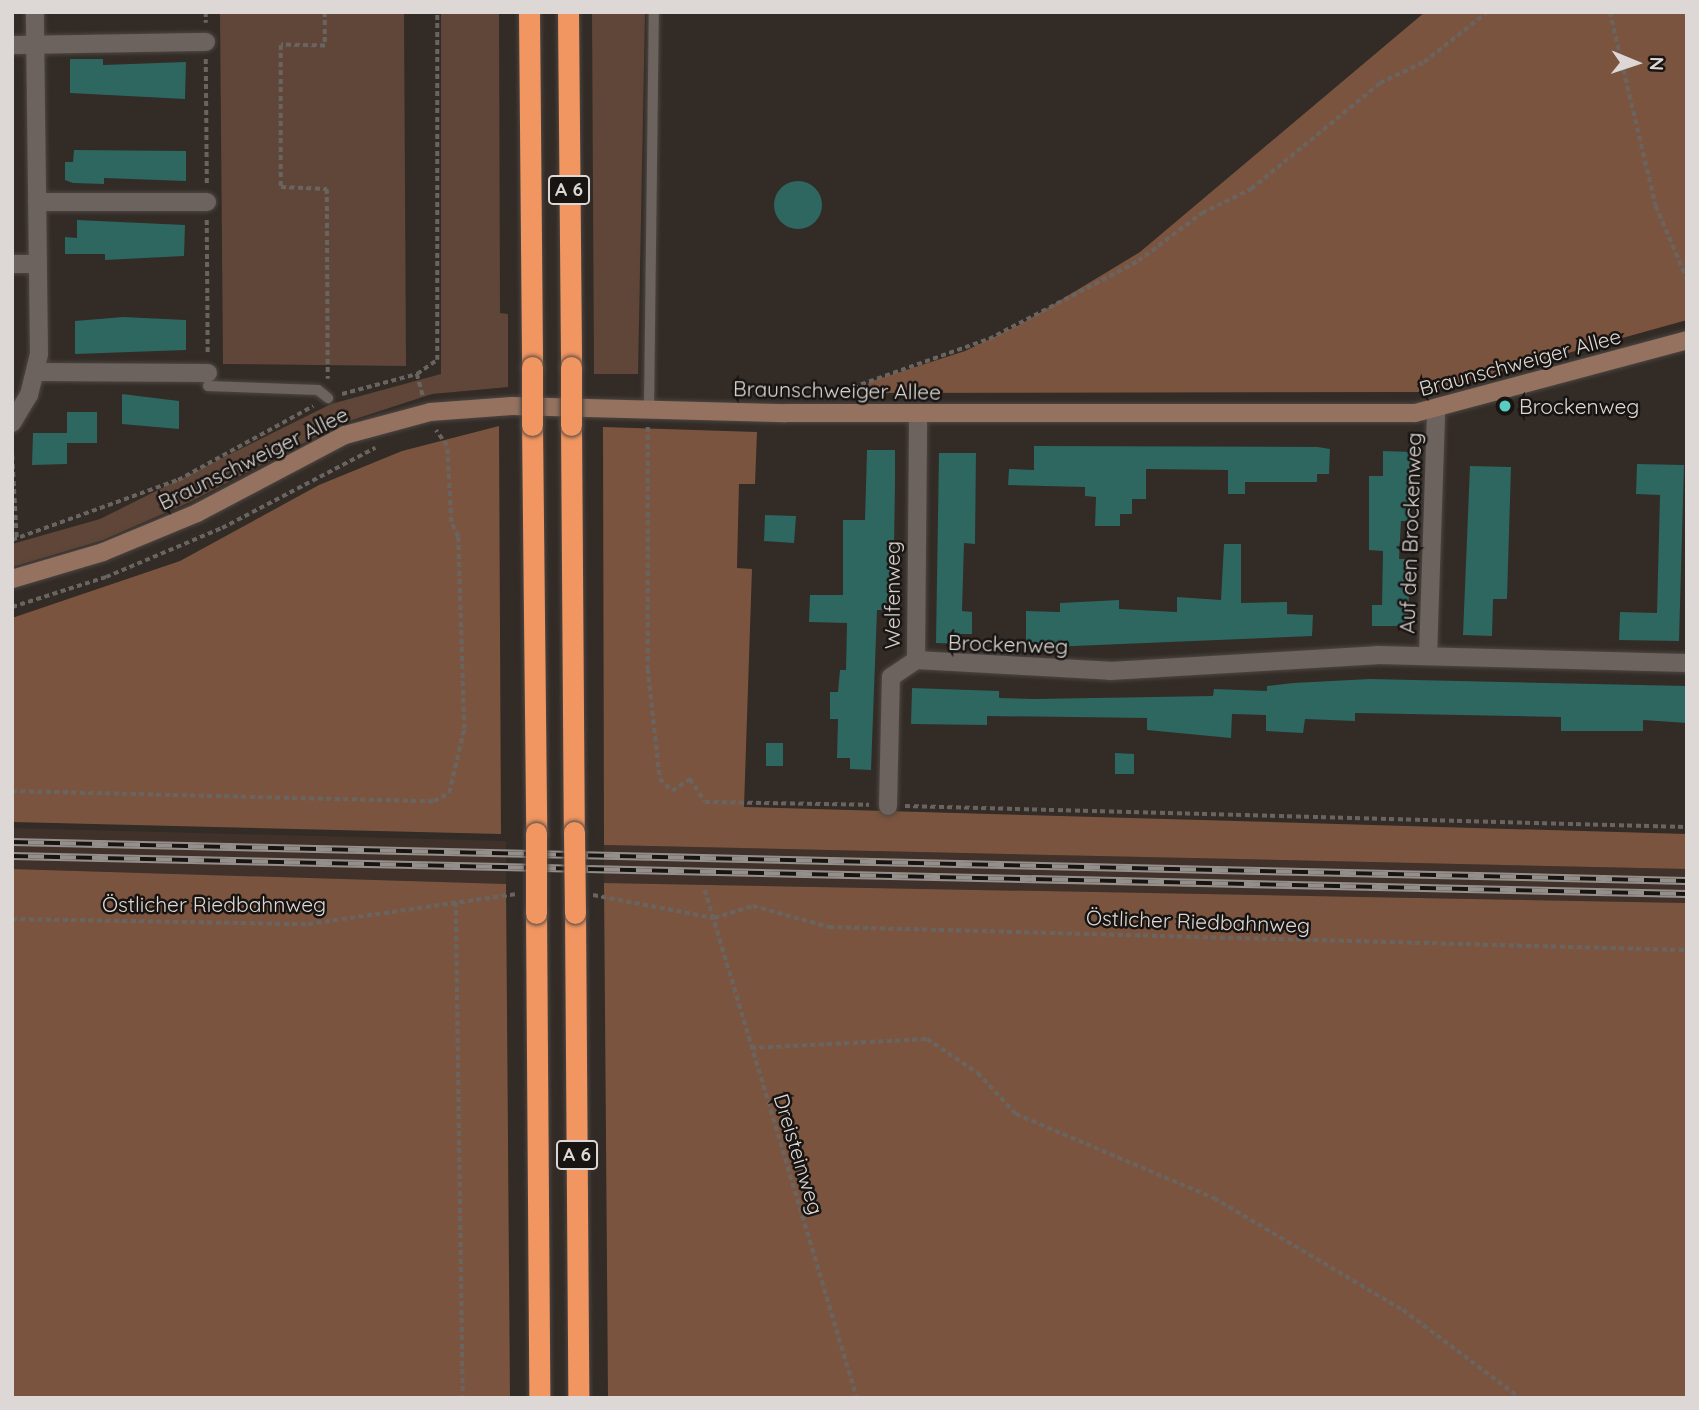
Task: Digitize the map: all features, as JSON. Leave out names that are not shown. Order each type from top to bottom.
[{"type":"highway","name":"A 6","points":[[529,12],[539,1398]]},
{"type":"highway","name":"A 6","points":[[568,12],[578,1398]]},
{"type":"street","points":[[12,423],[37,372],[35,12]]},
{"type":"street","points":[[12,45],[206,41]]},
{"type":"street","points":[[37,202],[207,202]]},
{"type":"street","points":[[12,264],[37,264]]},
{"type":"street","name":"Braunschweiger Allee","points":[[12,579],[103,552],[197,513],[293,459],[387,421],[473,407],[649,415],[1436,411],[1687,340]]},
{"type":"street","points":[[37,372],[208,379]]},
{"type":"street","name":"Auf den Brockenweg","points":[[1429,656],[1436,411]]},
{"type":"street","name":"Welfenweg","points":[[888,806],[891,677],[916,660],[918,414]]},
{"type":"street","name":"Brockenweg","points":[[916,660],[1110,671],[1429,656],[1687,663]]},
{"type":"lane","points":[[649,415],[654,12]]},
{"type":"lane","points":[[208,379],[318,390],[328,398]]},
{"type":"path","points":[[325,12],[325,46],[281,45],[281,187],[327,188],[328,398]]},
{"type":"path","points":[[12,447],[14,540],[178,480],[328,398],[417,374],[437,360],[437,12]]},
{"type":"path","points":[[829,396],[989,339],[1138,261],[1202,213],[1251,189],[1380,83],[1424,62],[1487,12]]},
{"type":"path","points":[[1610,12],[1656,206],[1687,279]]},
{"type":"path","points":[[417,374],[429,400]]},
{"type":"path","points":[[649,415],[648,668],[655,762],[672,791],[690,779],[705,802],[1687,827]]},
{"type":"path","points":[[12,791],[434,801],[449,793],[464,729],[458,537],[450,522],[447,446],[434,429]]},
{"type":"path","name":"Dreisteinweg","points":[[705,891],[857,1398]]},
{"type":"path","name":"Östlicher Riedbahnweg","points":[[12,919],[307,924],[456,902],[463,1398]]},
{"type":"path","name":"Östlicher Riedbahnweg","points":[[714,918],[753,906],[830,927],[1687,950]]},
{"type":"path","points":[[751,1048],[926,1039],[978,1073],[1016,1114],[1214,1198],[1403,1310],[1520,1398]]},
{"type":"shaded area","points":[[220,12],[404,12],[406,366],[223,364]]},
{"type":"shaded area","points":[[441,12],[499,12],[500,313],[508,314],[508,387],[432,394],[340,424],[192,501],[103,540],[12,567],[12,544],[100,519],[331,404],[441,374]]},
{"type":"shaded area","points":[[592,12],[645,12],[638,374],[594,374]]},
{"type":"shaded area","points":[[1425,12],[1687,12],[1687,320],[1427,392],[864,393],[869,382],[965,351],[1021,324],[1140,252]]},
{"type":"shaded area","points":[[499,426],[501,834],[12,822],[12,618],[180,561],[319,485],[402,451]]},
{"type":"shaded area","points":[[603,427],[757,432],[755,484],[739,484],[737,568],[752,569],[744,807],[1687,834],[1687,869],[604,845]]},
{"type":"shaded area","points":[[12,828],[506,841],[506,884],[12,869]]},
{"type":"shaded area","points":[[604,845],[1687,869],[1687,903],[604,883]]},
{"type":"shaded area","points":[[12,869],[506,884],[510,1398],[12,1398]]},
{"type":"shaded area","points":[[604,883],[1687,903],[1687,1398],[608,1398]]},
{"type":"building","points":[[70,59],[103,59],[103,65],[186,62],[185,99],[70,93]]},
{"type":"building","points":[[74,150],[186,151],[186,181],[104,178],[104,184],[73,183],[65,180],[65,162],[73,162]]},
{"type":"building","points":[[798,181],[807,182],[815,188],[821,196],[821,214],[815,222],[807,228],[798,229],[789,228],[781,222],[775,214],[774,205],[775,196],[781,188],[789,182]]},
{"type":"building","points":[[77,220],[185,225],[184,256],[105,260],[105,254],[65,254],[65,237],[77,238]]},
{"type":"building","points":[[123,317],[186,320],[186,350],[75,354],[75,321]]},
{"type":"building","points":[[122,394],[179,401],[179,429],[122,424]]},
{"type":"building","points":[[67,412],[97,412],[97,443],[67,443],[67,464],[32,465],[33,433],[67,433]]},
{"type":"building","points":[[1034,446],[1318,447],[1330,449],[1329,474],[1317,474],[1317,482],[1245,482],[1245,494],[1228,494],[1228,470],[1146,469],[1146,499],[1132,499],[1132,514],[1120,514],[1120,526],[1095,526],[1096,497],[1085,496],[1085,487],[1008,485],[1009,469],[1034,470]]},
{"type":"building","points":[[867,450],[895,450],[893,610],[877,610],[871,770],[850,769],[850,758],[837,758],[838,719],[830,719],[830,692],[838,692],[840,670],[846,670],[847,623],[809,622],[810,595],[843,595],[843,520],[865,520]]},
{"type":"building","points":[[1383,451],[1412,452],[1411,521],[1401,521],[1399,559],[1410,559],[1408,626],[1372,626],[1372,605],[1382,605],[1383,551],[1369,550],[1369,476],[1383,476]]},
{"type":"building","points":[[939,453],[976,453],[975,544],[964,543],[962,611],[972,612],[972,634],[961,634],[961,644],[936,643]]},
{"type":"building","points":[[1637,464],[1684,465],[1679,641],[1619,640],[1620,612],[1657,613],[1660,495],[1636,494]]},
{"type":"building","points":[[1470,466],[1511,467],[1507,599],[1493,599],[1492,636],[1463,635]]},
{"type":"building","points":[[765,515],[796,516],[794,543],[764,541]]},
{"type":"building","points":[[1224,544],[1241,544],[1241,603],[1287,602],[1287,614],[1313,615],[1312,636],[1026,648],[1026,611],[1060,612],[1060,603],[1119,600],[1119,609],[1177,612],[1177,597],[1221,600]]},
{"type":"building","points":[[1370,679],[1687,686],[1687,723],[1643,720],[1643,731],[1561,731],[1561,717],[1355,713],[1355,721],[1305,719],[1303,733],[1266,731],[1266,715],[1232,714],[1231,738],[1147,730],[1147,718],[987,716],[987,725],[911,724],[912,688],[999,691],[999,698],[1035,699],[1213,696],[1214,689],[1267,691],[1267,686]]},
{"type":"building","points":[[766,743],[783,743],[783,766],[766,766]]},
{"type":"building","points":[[1115,753],[1134,754],[1134,774],[1115,774]]},
{"type":"railway","points":[[12,842],[1687,881]]},
{"type":"railway","points":[[12,856],[1687,894]]},
{"type":"place","name":"Brockenweg","points":[[1505,406]]}]
